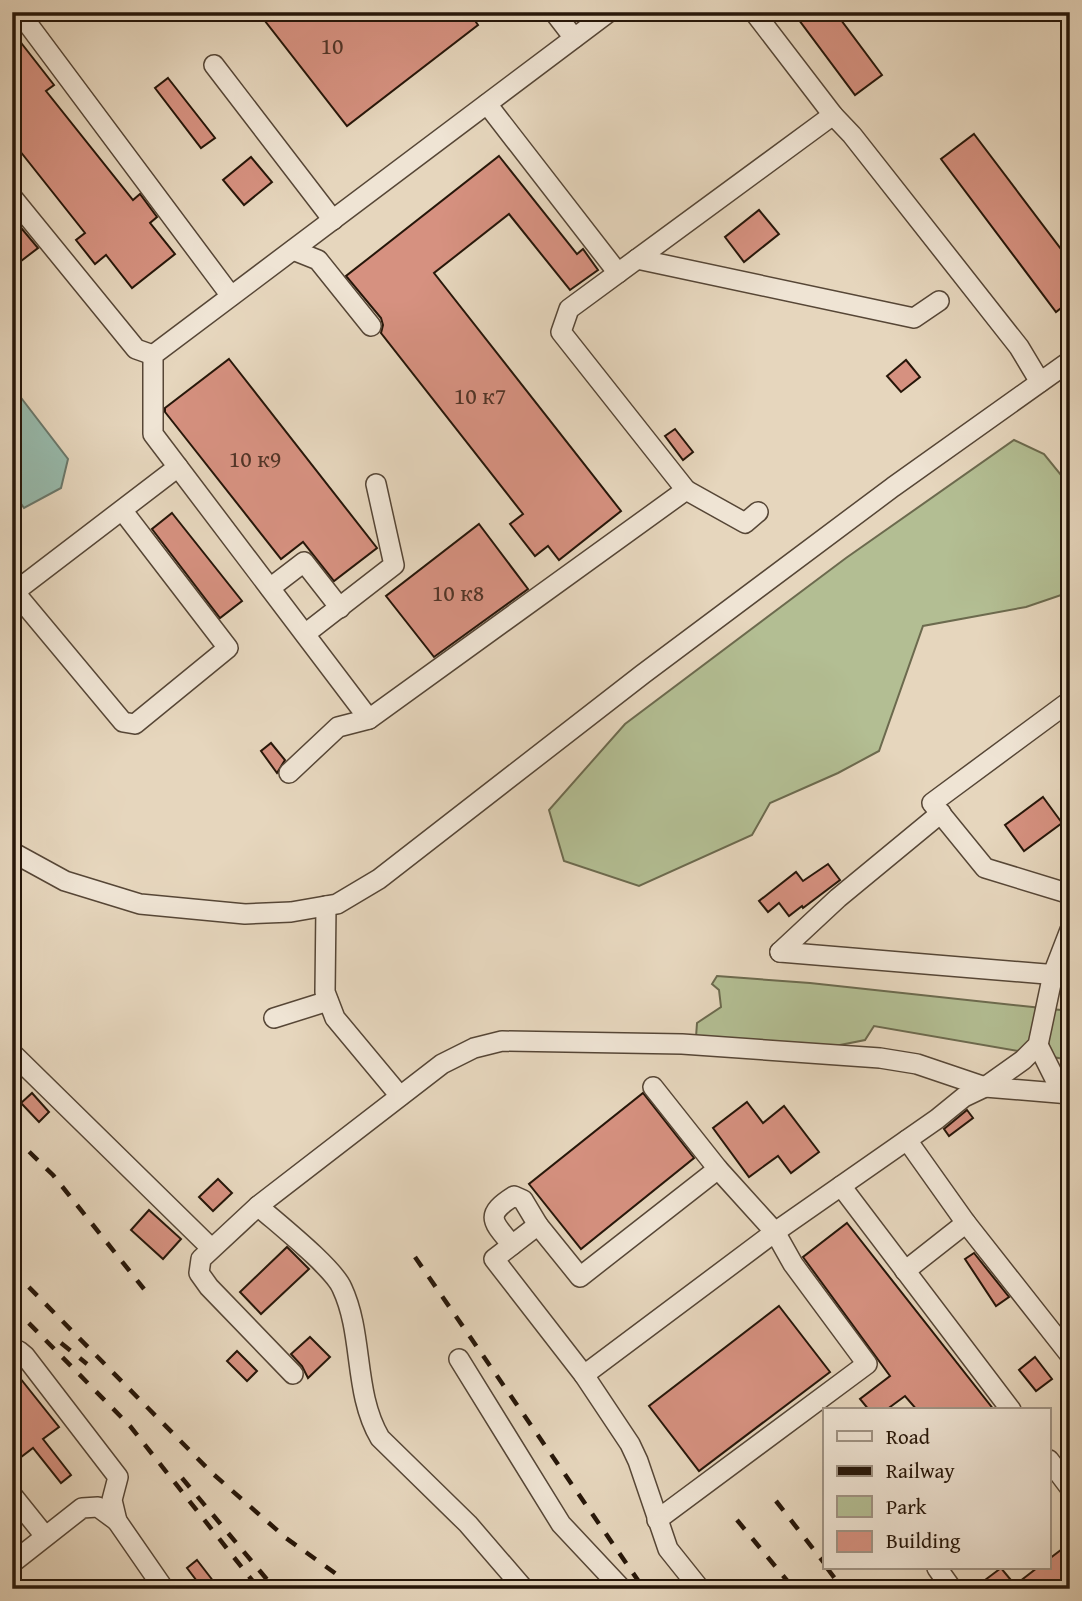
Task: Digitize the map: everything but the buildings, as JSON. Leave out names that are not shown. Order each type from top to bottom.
[{"type":"lane","points":[[19,12],[231,296]]},
{"type":"lane","points":[[554,12],[574,38]]},
{"type":"lane","points":[[153,355],[609,12]]},
{"type":"lane","points":[[754,12],[1019,347],[1040,382]]},
{"type":"lane","points":[[214,65],[333,220]]},
{"type":"lane","points":[[487,104],[618,273]]},
{"type":"lane","points":[[758,512],[745,523],[686,490],[561,332],[569,309],[833,115]]},
{"type":"lane","points":[[12,197],[136,349],[153,355]]},
{"type":"lane","points":[[293,250],[318,260],[371,326]]},
{"type":"lane","points":[[637,259],[914,318],[939,301]]},
{"type":"lane","points":[[153,355],[153,434],[369,719]]},
{"type":"lane","points":[[12,852],[65,881],[140,904],[245,914],[292,912],[337,904],[379,879],[643,674],[892,487],[1070,360]]},
{"type":"lane","points":[[122,510],[229,648],[135,724],[123,722],[18,595],[22,587],[63,555],[178,467]]},
{"type":"lane","points":[[305,635],[394,565],[376,484]]},
{"type":"lane","points":[[289,773],[338,727],[369,719],[686,490]]},
{"type":"lane","points":[[270,588],[304,562],[340,608]]},
{"type":"lane","points":[[1070,701],[932,803],[985,868],[1070,894]]},
{"type":"lane","points":[[940,813],[838,898],[780,952],[1062,975]]},
{"type":"lane","points":[[326,906],[325,992],[328,1001],[335,1018],[400,1096]]},
{"type":"lane","points":[[583,1375],[775,1232],[964,1097],[985,1087],[1023,1060],[1038,1045],[1062,975],[1070,930]]},
{"type":"lane","points":[[274,1018],[328,1001]]},
{"type":"lane","points":[[293,1374],[209,1287],[199,1273],[201,1259],[258,1206],[400,1096],[442,1064],[474,1048],[502,1041],[682,1044],[880,1058],[917,1064],[985,1087],[1066,1093]]},
{"type":"lane","points":[[1038,1045],[1066,1093]]},
{"type":"lane","points":[[12,1053],[211,1248]]},
{"type":"lane","points":[[653,1087],[718,1169],[775,1232],[793,1264],[867,1364],[657,1520]]},
{"type":"lane","points":[[907,1140],[966,1223],[1070,1355]]},
{"type":"lane","points":[[512,1245],[495,1224],[493,1215],[498,1206],[514,1196],[523,1200],[538,1225],[580,1277],[718,1169]]},
{"type":"lane","points":[[841,1186],[1009,1408]]},
{"type":"lane","points":[[258,1206],[332,1273],[342,1286],[354,1331],[365,1403],[380,1438],[468,1524],[524,1589]]},
{"type":"lane","points":[[905,1270],[966,1223]]},
{"type":"lane","points":[[538,1225],[494,1259],[583,1375],[630,1444],[668,1549],[700,1589]]},
{"type":"lane","points":[[12,1354],[19,1351],[25,1356],[117,1477],[112,1500],[117,1521]]},
{"type":"lane","points":[[459,1359],[561,1524],[622,1589]]},
{"type":"lane","points":[[1050,1461],[1070,1488]]},
{"type":"lane","points":[[12,1495],[45,1536]]},
{"type":"lane","points":[[12,1563],[82,1508],[98,1507],[117,1521],[163,1589]]},
{"type":"lane","points":[[938,1570],[952,1589]]},
{"type":"green space","points":[[1014,440],[1044,454],[1070,486],[1070,592],[1026,607],[923,626],[879,751],[838,773],[770,803],[752,835],[639,886],[564,861],[549,810],[625,724],[846,558]]},
{"type":"green space","points":[[717,976],[810,983],[1070,1011],[1070,1060],[874,1026],[865,1040],[820,1049],[696,1037],[697,1023],[721,1007],[719,990],[712,984]]},
{"type":"shaded area","points":[[12,386],[68,459],[61,488],[24,508],[12,491]]},
{"type":"railway","points":[[12,1135],[53,1175],[144,1289]]},
{"type":"railway","points":[[415,1257],[644,1589]]},
{"type":"railway","points":[[12,1270],[212,1473],[286,1538],[339,1576]]},
{"type":"railway","points":[[12,1306],[130,1426],[259,1589]]},
{"type":"railway","points":[[61,1343],[87,1364]]},
{"type":"railway","points":[[182,1478],[275,1589]]},
{"type":"railway","points":[[776,1501],[823,1561]]},
{"type":"railway","points":[[737,1520],[794,1589]]},
{"type":"railway","points":[[829,1570],[843,1589]]}]
